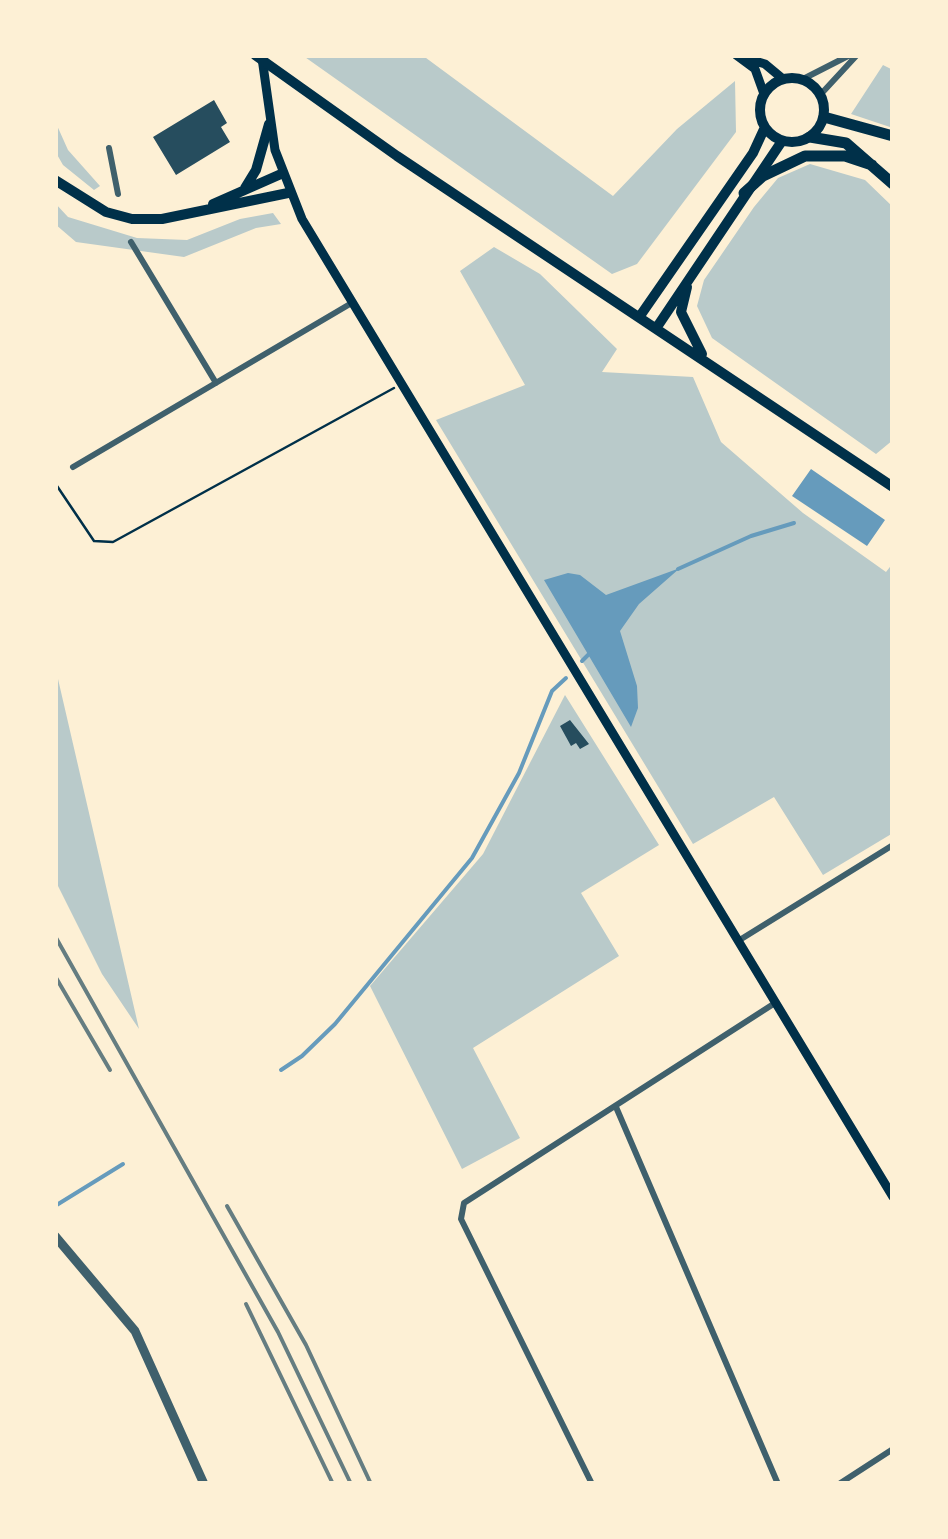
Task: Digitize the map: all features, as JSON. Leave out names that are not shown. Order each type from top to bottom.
[{"type":"highway","points":[[824,116],[893,136]]},
{"type":"highway","points":[[810,137],[846,143],[893,184]]},
{"type":"highway","points":[[744,193],[763,176],[805,156],[845,156],[872,165]]},
{"type":"main road","points":[[259,55],[396,156],[893,487]]},
{"type":"main road","points":[[259,55],[269,124],[288,193],[350,304],[893,1197]]},
{"type":"main road","points":[[738,56],[765,64],[782,79]]},
{"type":"main road","points":[[738,56],[755,68],[764,94],[760,116],[765,127],[782,141]]},
{"type":"main road","points":[[657,327],[782,141],[810,137],[824,116],[821,94],[803,79],[782,79],[764,94]]},
{"type":"main road","points":[[244,190],[256,170],[269,124]]},
{"type":"main road","points":[[640,316],[753,153],[765,127]]},
{"type":"main road","points":[[194,212],[281,174]]},
{"type":"main road","points":[[55,180],[96,207],[132,219],[194,212],[288,193]]},
{"type":"main road","points":[[689,276],[681,312],[706,359]]},
{"type":"street","points":[[803,79],[853,55]]},
{"type":"street","points":[[821,94],[853,55]]},
{"type":"street","points":[[109,148],[118,194]]},
{"type":"street","points":[[131,242],[216,383]]},
{"type":"street","points":[[73,467],[350,304]]},
{"type":"street","points":[[738,942],[893,845]]},
{"type":"street","points":[[592,1484],[461,1219],[464,1203],[775,1003]]},
{"type":"street","points":[[616,1107],[778,1484]]},
{"type":"street","points":[[55,1236],[135,1330],[204,1484]]},
{"type":"street","points":[[839,1484],[893,1449]]},
{"type":"path","points":[[55,483],[94,541],[113,542],[399,385]]},
{"type":"shaded area","points":[[302,55],[422,55],[613,196],[677,129],[735,81],[736,132],[637,264],[612,274]]},
{"type":"shaded area","points":[[883,65],[893,70],[893,128],[851,114]]},
{"type":"shaded area","points":[[55,121],[68,150],[100,186],[94,190],[63,165],[55,151]]},
{"type":"shaded area","points":[[810,164],[865,180],[893,207],[893,440],[876,454],[712,338],[697,306],[704,280],[754,207],[778,178]]},
{"type":"shaded area","points":[[55,203],[68,217],[137,238],[187,240],[240,219],[273,213],[281,224],[256,228],[184,257],[76,242],[55,224]]},
{"type":"shaded area","points":[[494,247],[540,274],[617,349],[602,372],[693,377],[721,442],[803,513],[886,572],[893,563],[893,833],[823,875],[774,797],[693,844],[436,420],[525,385],[460,271]]},
{"type":"shaded area","points":[[55,666],[139,1029],[102,974],[55,880]]},
{"type":"shaded area","points":[[565,695],[659,845],[581,893],[619,956],[473,1048],[520,1138],[462,1169],[370,986],[483,854]]},
{"type":"water","points":[[811,469],[885,520],[867,546],[792,496]]},
{"type":"water","points":[[680,568],[639,604],[620,631],[637,686],[638,708],[631,727],[544,580],[568,573],[580,575],[606,595]]},
{"type":"building","points":[[214,100],[227,123],[221,127],[230,142],[176,175],[153,137]]},
{"type":"building","points":[[570,720],[589,744],[580,749],[576,743],[571,746],[560,726]]},
{"type":"waterway","points":[[678,569],[751,536],[794,523]]},
{"type":"waterway","points":[[582,661],[590,653]]},
{"type":"waterway","points":[[281,1070],[335,1024],[472,858],[519,773],[552,691],[566,678]]},
{"type":"waterway","points":[[55,1206],[123,1164]]},
{"type":"railway","points":[[55,936],[278,1332],[351,1484]]},
{"type":"railway","points":[[55,976],[110,1070]]},
{"type":"railway","points":[[227,1206],[306,1345],[371,1484]]},
{"type":"railway","points":[[246,1304],[333,1484]]}]
